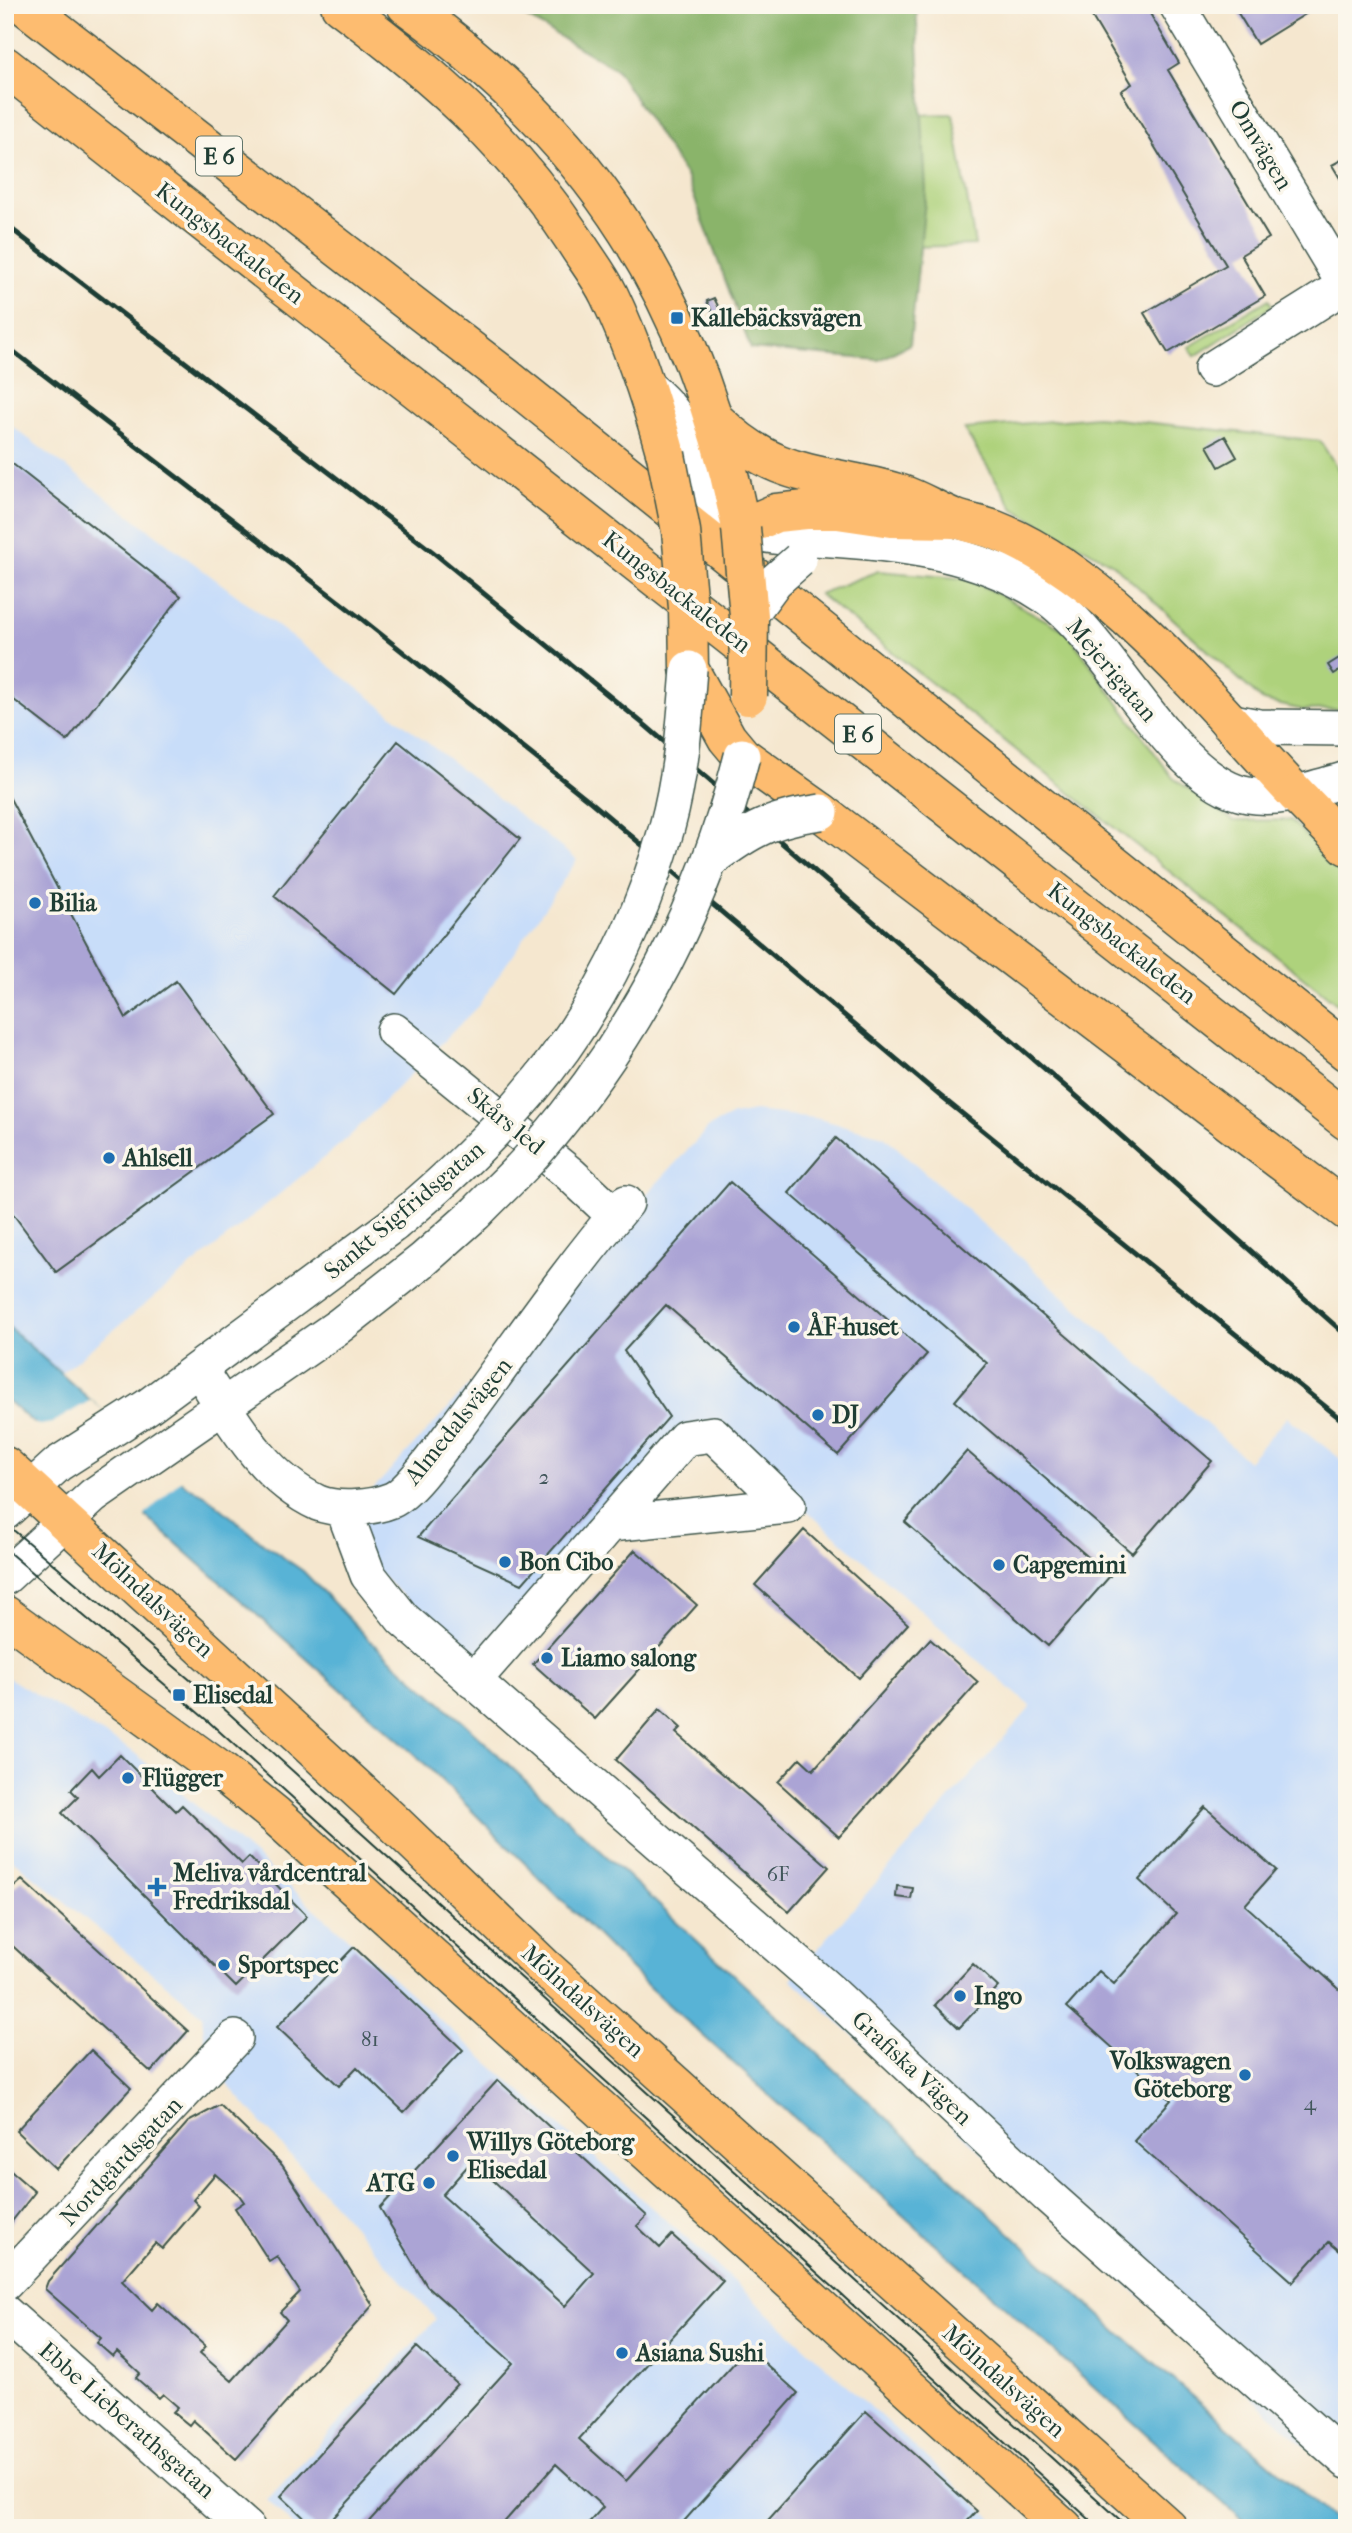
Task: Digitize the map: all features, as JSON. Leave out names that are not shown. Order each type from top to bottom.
[{"type":"main road","name":"E 6","points":[[24,5],[503,376],[1347,1052]]},
{"type":"main road","name":"Sankt Sigfridsgatan","points":[[341,5],[406,54],[512,154],[560,218],[608,292],[646,385],[666,455],[687,590],[689,669],[727,738],[742,756],[821,812],[1347,1211]]},
{"type":"main road","name":"Sankt Sigfridsgatan","points":[[406,5],[474,59],[542,122],[581,165],[642,252],[677,318],[717,422],[749,524],[748,696],[742,756]]},
{"type":"main road","name":"Kungsbackaleden","points":[[5,66],[1347,1121]]},
{"type":"main road","name":"Mejerigatan","points":[[717,422],[740,444],[777,465],[820,478],[901,494],[956,519],[995,530],[1054,561],[1110,601],[1296,794]]},
{"type":"main road","name":"Mejerigatan","points":[[749,524],[776,513],[806,510],[838,510],[892,518],[956,519]]},
{"type":"main road","points":[[687,590],[749,524]]},
{"type":"main road","points":[[1296,794],[1347,846]]},
{"type":"main road","name":"Mölndalsvägen","points":[[14,1489],[65,1519],[391,1820],[545,1968],[1168,2528]]},
{"type":"main road","points":[[5,1615],[222,1772],[275,1815],[1064,2528]]},
{"type":"street","name":"Omvägen","points":[[1177,5],[1346,284]]},
{"type":"street","points":[[1212,369],[1346,284]]},
{"type":"street","points":[[646,385],[674,413],[703,481],[722,508],[749,524]]},
{"type":"street","name":"Mejerigatan","points":[[749,524],[958,555],[1003,571],[1045,596],[1083,629],[1190,762],[1214,783],[1247,795],[1296,794],[1347,779]]},
{"type":"street","points":[[749,616],[775,581],[799,560],[836,539]]},
{"type":"street","name":"Sankt Sigfridsgatan","points":[[14,1489],[121,1426],[394,1224],[449,1179],[511,1117],[567,1048],[602,990],[638,910],[667,826],[684,731],[689,669]]},
{"type":"street","points":[[1227,721],[1259,727],[1347,729]]},
{"type":"street","name":"Sankt Sigfridsgatan","points":[[5,1577],[65,1519],[103,1489],[153,1453],[225,1408],[423,1260],[538,1150],[600,1072],[640,1009],[672,950],[712,859],[742,756]]},
{"type":"street","points":[[712,859],[755,829],[780,818],[821,812]]},
{"type":"street","name":"Skårs led","points":[[394,1031],[550,1158],[621,1210]]},
{"type":"street","name":"Almedalsvägen","points":[[199,1369],[250,1447],[291,1486],[320,1503],[343,1508],[393,1499],[429,1464],[621,1210]]},
{"type":"street","name":"Grafiska Vägen","points":[[343,1508],[368,1575],[403,1619],[834,1995],[1047,2195],[1347,2461]]},
{"type":"street","points":[[473,1681],[610,1524]]},
{"type":"street","name":"Nordgårdsgatan","points":[[5,2283],[235,2038]]},
{"type":"street","name":"Ebbe Lieberathsgatan","points":[[5,2313],[247,2528]]},
{"type":"shaded area","points":[[5,421],[312,652],[577,860],[478,1006],[349,1137],[60,1374],[5,1324]]},
{"type":"shaded area","points":[[754,1111],[815,1118],[884,1136],[1248,1461],[1287,1417],[1347,1464],[1347,2484],[791,1979],[1031,1707],[705,1422],[484,1672],[334,1531],[709,1127],[733,1115]]},
{"type":"shaded area","points":[[5,1676],[132,1751],[271,1870],[687,2239],[1003,2528],[296,2528],[267,2500],[436,2319],[227,2084],[205,2047],[202,2014],[5,1853]]},
{"type":"green space","points":[[505,5],[916,5],[926,191],[910,344],[879,360],[751,349],[687,178],[616,69]]},
{"type":"green space","points":[[953,114],[975,245],[912,247],[915,115]]},
{"type":"green space","points":[[1269,299],[1272,306],[1195,356],[1189,347]]},
{"type":"green space","points":[[1097,417],[1320,441],[1347,483],[1347,709],[1303,710],[1263,701],[1113,564],[1014,509],[964,429]]},
{"type":"green space","points":[[878,571],[970,579],[1066,631],[1173,778],[1234,821],[1291,820],[1347,877],[1347,1012],[819,594]]},
{"type":"water","points":[[5,1324],[187,1486],[205,1495],[264,1544],[303,1571],[369,1640],[464,1723],[983,2208],[1119,2333],[1344,2528],[1251,2528],[650,1988],[422,1761],[150,1520],[5,1399]]},
{"type":"pier","points":[[91,1400],[183,1478],[146,1514],[144,1520],[28,1422],[40,1425],[52,1423]]},
{"type":"building","points":[[1085,5],[1145,5],[1179,63],[1168,70],[1269,238],[1241,255],[1265,296],[1168,353],[1144,313],[1226,265],[1121,91],[1132,84]]},
{"type":"building","points":[[1233,5],[1320,5],[1257,44]]},
{"type":"building","points":[[1347,157],[1347,190],[1332,165]]},
{"type":"building","points":[[714,298],[721,312],[714,316],[707,301]]},
{"type":"building","points":[[1225,436],[1237,457],[1219,467],[1207,446]]},
{"type":"building","points":[[5,458],[181,596],[67,741],[5,693]]},
{"type":"building","points":[[1344,655],[1347,666],[1334,674],[1328,665]]},
{"type":"building","points":[[398,741],[520,839],[396,994],[274,896]]},
{"type":"building","name":"Ahlsell","points":[[5,789],[126,1018],[176,981],[274,1114],[56,1272],[5,1203]]},
{"type":"building","points":[[836,1138],[1212,1461],[1132,1553],[955,1401],[987,1363],[789,1193]]},
{"type":"building","points":[[730,1182],[927,1354],[838,1455],[666,1305],[624,1351],[669,1417],[522,1584],[418,1537]]},
{"type":"building","points":[[967,1451],[1110,1576],[1048,1646],[905,1522]]},
{"type":"building","points":[[804,1530],[908,1624],[859,1678],[755,1585]]},
{"type":"building","points":[[635,1550],[697,1605],[595,1719],[533,1664]]},
{"type":"building","points":[[930,1639],[978,1682],[839,1837],[778,1782],[800,1758],[813,1770]]},
{"type":"building","points":[[660,1709],[681,1728],[676,1733],[829,1867],[789,1912],[616,1760]]},
{"type":"building","points":[[120,1755],[176,1811],[182,1805],[242,1864],[249,1857],[307,1916],[236,1987],[62,1813],[78,1797],[71,1790],[92,1768],[99,1776]]},
{"type":"building","name":"Volkswagen Göteborg","points":[[1205,1807],[1276,1870],[1245,1905],[1347,1996],[1347,2257],[1329,2242],[1293,2282],[1134,2141],[1171,2100],[1067,2007],[1099,1971],[1114,1984],[1176,1914],[1139,1880]]},
{"type":"building","points":[[22,1880],[188,2031],[151,2072],[5,1939],[5,1895]]},
{"type":"building","points":[[897,1886],[913,1888],[911,1899],[896,1897]]},
{"type":"building","points":[[354,1947],[463,2050],[404,2112],[357,2067],[339,2086],[277,2027]]},
{"type":"building","points":[[973,1964],[998,1987],[959,2028],[935,2005]]},
{"type":"building","points":[[91,2050],[131,2088],[56,2169],[16,2131]]},
{"type":"building","points":[[498,2080],[647,2216],[637,2226],[660,2248],[672,2235],[723,2281],[579,2439],[626,2481],[748,2348],[798,2393],[678,2528],[584,2528],[603,2507],[556,2464],[499,2528],[363,2528],[513,2363],[427,2286],[380,2208]],"holes":[[[472,2161],[594,2273],[565,2306],[442,2195]]]},
{"type":"building","points":[[220,2105],[282,2165],[373,2305],[236,2459],[193,2420],[189,2425],[173,2412],[178,2407],[163,2394],[159,2398],[136,2378],[140,2373],[117,2352],[113,2357],[97,2343],[101,2338],[45,2289],[48,2281],[188,2122]],"holes":[[[215,2174],[244,2202],[235,2208],[269,2261],[277,2256],[300,2292],[280,2312],[287,2320],[232,2381],[200,2353],[206,2346],[158,2303],[152,2310],[122,2281],[155,2243],[162,2249],[199,2206],[193,2200]]]},
{"type":"building","points":[[5,2166],[35,2192],[5,2230]]},
{"type":"building","points":[[417,2347],[457,2384],[324,2528],[315,2528],[281,2496]]},
{"type":"building","points":[[866,2411],[977,2511],[961,2528],[761,2528]]},
{"type":"tram line","points":[[5,1523],[222,1707],[1129,2528]]},
{"type":"tram line","points":[[5,1549],[209,1722],[1099,2528]]},
{"type":"railway","points":[[5,224],[433,552],[646,726],[1074,1094],[1347,1336]]},
{"type":"railway","points":[[5,345],[363,620],[591,802],[939,1095],[1347,1424]]},
{"type":"place","name":"Kallebäcksvägen","points":[[677,318]]},
{"type":"place","name":"Bilia","points":[[35,903]]},
{"type":"place","name":"Ahlsell","points":[[109,1158]]},
{"type":"place","name":"ÅF-huset","points":[[794,1327]]},
{"type":"place","name":"DJ","points":[[818,1415]]},
{"type":"place","name":"Bon Cibo","points":[[505,1562]]},
{"type":"place","name":"Capgemini","points":[[999,1565]]},
{"type":"place","name":"Liamo salong","points":[[547,1658]]},
{"type":"place","name":"Elisedal","points":[[179,1695]]},
{"type":"place","name":"Flügger","points":[[128,1778]]},
{"type":"place","name":"Meliva vårdcentral Fredriksdal","points":[[157,1887]]},
{"type":"place","name":"Sportspec","points":[[224,1965]]},
{"type":"place","name":"Ingo","points":[[960,1996]]},
{"type":"place","name":"Volkswagen Göteborg","points":[[1245,2075]]},
{"type":"place","name":"Willys Göteborg Elisedal","points":[[453,2156]]},
{"type":"place","name":"ATG","points":[[429,2183]]},
{"type":"place","name":"Asiana Sushi","points":[[622,2353]]}]
